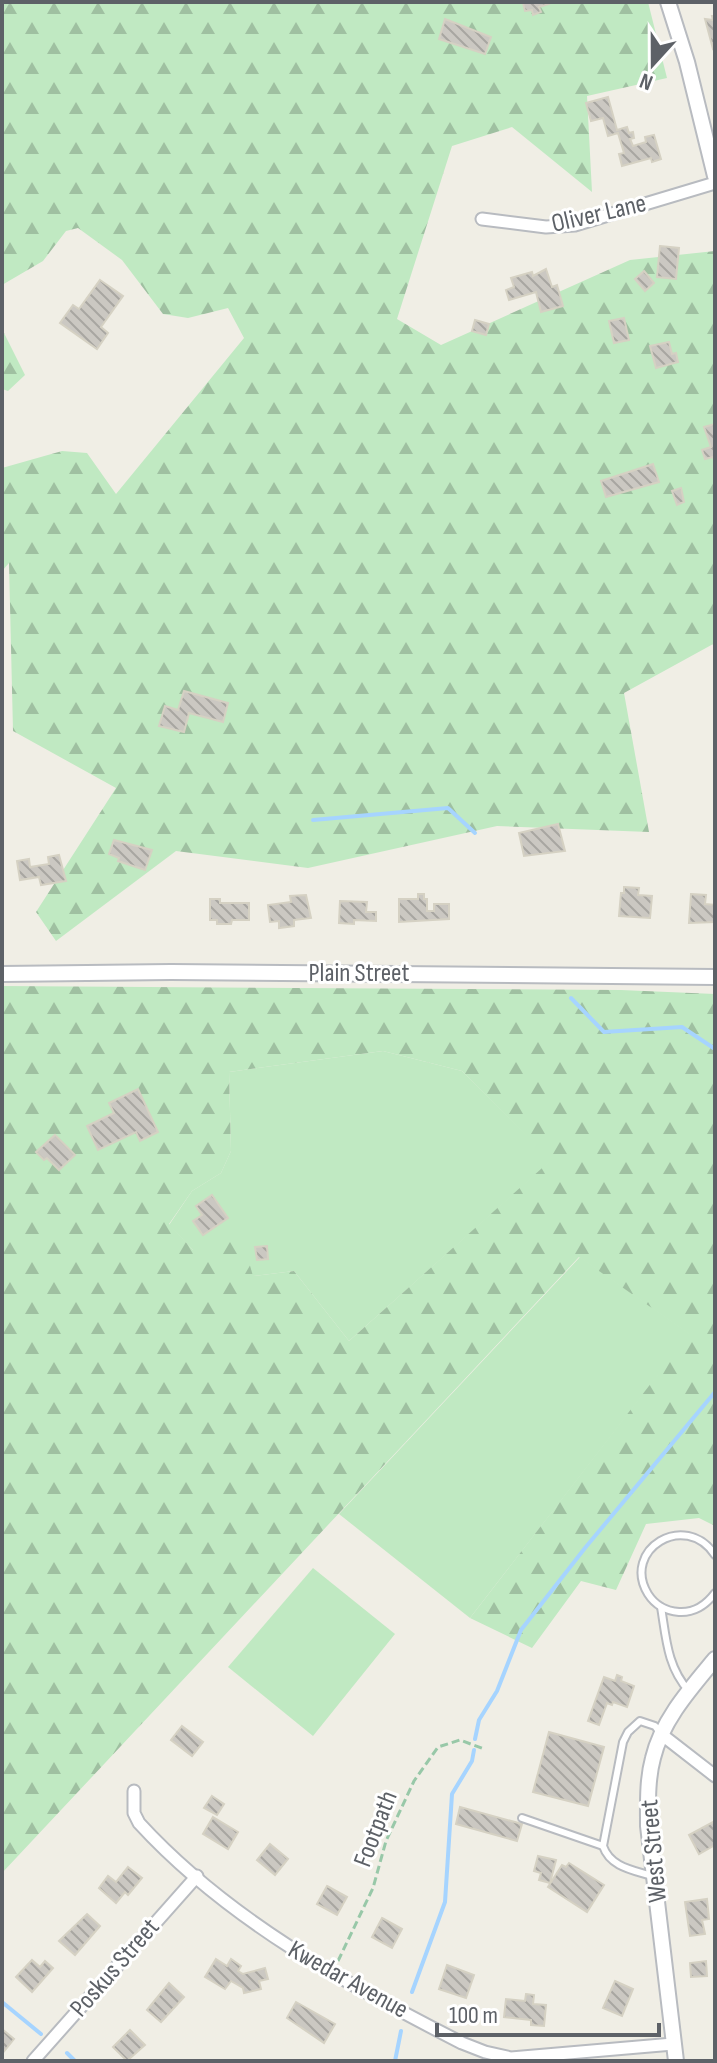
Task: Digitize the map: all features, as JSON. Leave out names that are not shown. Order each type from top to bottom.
[{"type":"street","points":[[668,2],[687,62],[715,176]]},
{"type":"street","name":"Oliver Lane","points":[[482,219],[546,227],[575,225],[715,183]]},
{"type":"street","name":"Plain Street","points":[[2,974],[202,972],[715,977]]},
{"type":"street","name":"West Street","points":[[676,2061],[648,1826],[649,1788],[653,1758],[661,1734],[689,1691],[715,1659]]},
{"type":"street","points":[[661,1734],[715,1776]]},
{"type":"street","name":"Kwedar Avenue","points":[[134,1791],[134,1813],[139,1823],[265,1932],[451,2037],[497,2056],[526,2058],[673,2044]]},
{"type":"street","name":"Poskus Street","points":[[33,2061],[197,1876]]},
{"type":"lane","points":[[689,1691],[678,1679],[671,1662],[661,1607],[645,1589],[642,1577],[647,1553],[655,1544],[679,1534],[705,1542],[715,1555]]},
{"type":"lane","points":[[661,1607],[685,1613],[708,1602],[715,1593]]},
{"type":"lane","points":[[654,1877],[618,1865],[603,1846],[623,1742],[628,1732],[640,1721],[655,1726],[661,1734]]},
{"type":"lane","points":[[522,1818],[603,1846]]},
{"type":"path","name":"Footpath","points":[[333,1972],[373,1888],[386,1841],[414,1781],[438,1747],[460,1740],[484,1749]]},
{"type":"green space","points":[[2,2],[648,2],[667,78],[587,96],[592,192],[512,127],[452,146],[397,319],[441,345],[630,260],[715,251],[715,643],[624,693],[649,832],[497,826],[308,868],[176,851],[56,941],[36,912],[116,788],[13,731],[9,563],[2,571],[2,468],[62,451],[87,453],[116,494],[244,338],[228,308],[188,318],[163,314],[122,260],[78,228],[66,231],[43,261],[2,285]]},
{"type":"green space","points":[[2,329],[25,375],[8,391],[2,389]]},
{"type":"green space","points":[[2,986],[621,990],[715,994],[715,1526],[699,1518],[646,1524],[616,1590],[581,1581],[532,1648],[470,1618],[689,1334],[579,1257],[2,1873]],"holes":[[[383,1051],[462,1071],[551,1160],[349,1341],[294,1271],[253,1276],[238,1224],[193,1250],[169,1224],[192,1191],[221,1173],[231,1151],[229,1072]]]},
{"type":"green space","points":[[383,1051],[462,1071],[552,1160],[349,1341],[294,1271],[253,1276],[193,1250],[169,1225],[192,1191],[221,1173],[231,1151],[229,1072]]},
{"type":"green space","points":[[580,1257],[690,1334],[470,1618],[339,1514]]},
{"type":"green space","points":[[313,1568],[395,1634],[313,1736],[228,1667]]},
{"type":"building","points":[[523,3],[549,4],[539,7],[541,12],[533,15],[532,10],[525,11]]},
{"type":"building","points":[[712,16],[715,16],[713,49],[705,19],[713,20]]},
{"type":"building","points":[[445,19],[491,37],[485,54],[439,39]]},
{"type":"building","points":[[608,97],[617,130],[627,127],[629,133],[633,132],[634,138],[630,139],[633,146],[646,142],[645,137],[654,135],[661,159],[652,162],[651,158],[622,166],[619,154],[624,153],[618,133],[608,136],[603,118],[591,121],[586,103]]},
{"type":"building","points":[[660,246],[679,248],[676,279],[657,277]]},
{"type":"building","points":[[546,269],[552,287],[557,285],[563,306],[541,312],[536,292],[509,300],[506,290],[514,287],[511,278],[532,272],[533,276]]},
{"type":"building","points":[[644,271],[654,283],[645,291],[635,279]]},
{"type":"building","points":[[100,280],[123,296],[101,327],[108,333],[97,349],[60,323],[73,305],[79,309]]},
{"type":"building","points":[[624,318],[629,340],[614,343],[609,321]]},
{"type":"building","points":[[475,320],[489,324],[486,335],[472,331]]},
{"type":"building","points":[[669,342],[678,362],[656,368],[650,346]]},
{"type":"building","points":[[715,424],[715,462],[713,457],[705,459],[702,450],[711,447],[704,427]]},
{"type":"building","points":[[653,464],[659,482],[606,497],[601,481]]},
{"type":"building","points":[[681,488],[684,502],[677,505],[672,491]]},
{"type":"building","points":[[184,691],[228,703],[223,722],[189,713],[184,732],[159,726],[165,706],[178,710]]},
{"type":"building","points":[[558,824],[565,851],[524,856],[519,833]]},
{"type":"building","points":[[114,840],[152,850],[145,870],[118,861],[119,858],[109,854]]},
{"type":"building","points":[[59,855],[66,881],[41,885],[39,877],[20,880],[17,861],[29,859],[30,867],[49,864],[48,857]]},
{"type":"building","points":[[624,887],[639,888],[638,895],[652,896],[650,918],[619,916]]},
{"type":"building","points":[[418,894],[424,894],[424,899],[427,899],[427,911],[434,911],[434,904],[449,904],[449,919],[399,922],[399,899],[418,899]]},
{"type":"building","points":[[691,894],[706,895],[705,904],[715,905],[715,922],[689,923]]},
{"type":"building","points":[[306,895],[311,918],[294,920],[294,926],[279,928],[279,921],[270,922],[268,905],[291,902],[290,896]]},
{"type":"building","points":[[210,899],[220,899],[220,903],[249,903],[249,920],[217,924],[217,920],[210,920]]},
{"type":"building","points":[[340,901],[367,902],[366,912],[376,912],[376,921],[339,923]]},
{"type":"building","points":[[138,1089],[158,1132],[140,1141],[136,1132],[98,1150],[87,1126],[114,1113],[109,1103]]},
{"type":"building","points":[[55,1135],[75,1155],[59,1170],[36,1152]]},
{"type":"building","points":[[212,1195],[228,1218],[203,1235],[193,1221],[202,1215],[196,1206]]},
{"type":"building","points":[[267,1246],[268,1259],[257,1260],[255,1247]]},
{"type":"building","points":[[617,1675],[622,1677],[621,1681],[634,1686],[627,1707],[607,1703],[599,1725],[588,1721],[604,1677],[615,1681]]},
{"type":"building","points":[[182,1726],[203,1742],[192,1756],[171,1740]]},
{"type":"building","points":[[549,1732],[604,1747],[588,1806],[533,1792]]},
{"type":"building","points":[[212,1796],[224,1804],[217,1815],[204,1808]]},
{"type":"building","points":[[460,1807],[522,1824],[517,1841],[456,1824]]},
{"type":"building","points":[[213,1817],[238,1832],[228,1849],[203,1834]]},
{"type":"building","points":[[715,1821],[715,1845],[699,1854],[689,1835]]},
{"type":"building","points":[[270,1844],[288,1859],[275,1875],[257,1860]]},
{"type":"building","points":[[538,1856],[556,1860],[550,1883],[539,1880],[541,1873],[534,1871]]},
{"type":"building","points":[[569,1863],[604,1885],[587,1912],[548,1887],[562,1865],[566,1867]]},
{"type":"building","points":[[128,1867],[142,1878],[128,1895],[125,1892],[116,1903],[99,1888],[108,1876],[116,1882]]},
{"type":"building","points":[[327,1886],[347,1897],[337,1915],[317,1904]]},
{"type":"building","points":[[707,1899],[709,1919],[702,1920],[705,1934],[690,1936],[685,1902]]},
{"type":"building","points":[[87,1914],[100,1926],[75,1955],[59,1941]]},
{"type":"building","points":[[382,1918],[402,1929],[392,1948],[372,1937]]},
{"type":"building","points":[[216,1959],[227,1966],[231,1959],[241,1966],[238,1971],[243,1974],[265,1968],[268,1979],[259,1981],[261,1989],[244,1993],[243,1988],[231,1981],[225,1989],[205,1977]]},
{"type":"building","points":[[32,1960],[40,1967],[45,1961],[53,1968],[32,1992],[16,1977]]},
{"type":"building","points":[[706,1961],[707,1976],[691,1977],[690,1963]]},
{"type":"building","points":[[447,1965],[474,1975],[466,1998],[439,1989]]},
{"type":"building","points":[[615,1981],[633,1989],[622,2016],[603,2008]]},
{"type":"building","points":[[169,1983],[184,1997],[161,2022],[147,2010]]},
{"type":"building","points":[[526,1994],[534,1995],[533,2004],[546,2005],[544,2026],[531,2025],[531,2020],[504,2017],[506,1999],[525,2001]]},
{"type":"building","points":[[296,2002],[335,2024],[324,2043],[287,2018]]},
{"type":"building","points":[[2,2029],[14,2039],[2,2054]]},
{"type":"building","points":[[130,2030],[145,2045],[127,2061],[113,2047]]},
{"type":"waterway","points":[[313,820],[448,808],[475,833]]},
{"type":"waterway","points":[[571,998],[604,1032],[682,1027],[715,1049]]},
{"type":"waterway","points":[[475,1739],[479,1720],[497,1691],[521,1630],[715,1392]]},
{"type":"waterway","points":[[412,1992],[445,1902],[452,1794],[472,1761],[474,1750]]},
{"type":"waterway","points":[[2,2002],[41,2034]]},
{"type":"waterway","points":[[395,2061],[401,2031]]},
{"type":"waterway","points":[[67,2053],[75,2061]]}]
